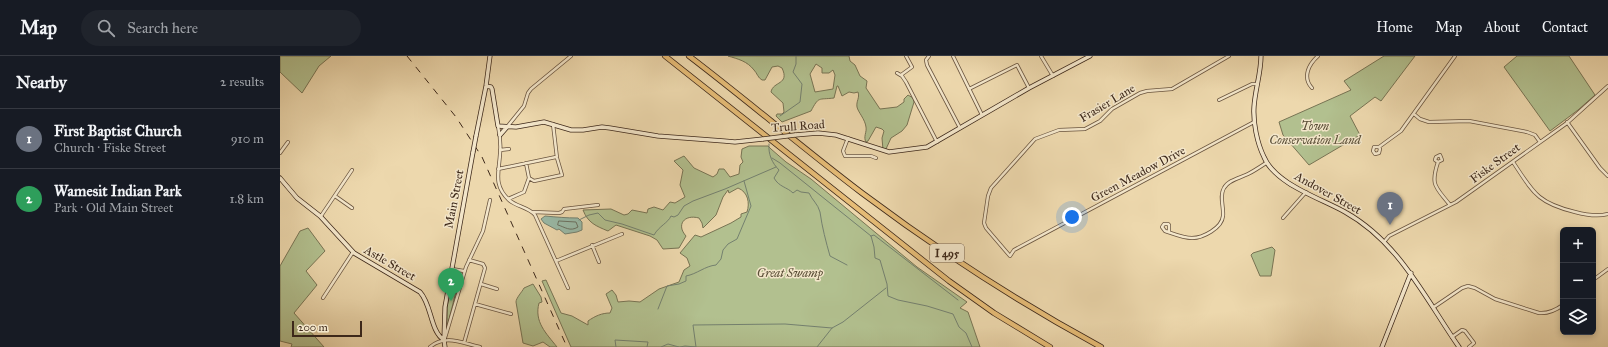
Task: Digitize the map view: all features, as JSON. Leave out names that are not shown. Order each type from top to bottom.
[{"type":"highway","name":"I 495","points":[[665,56],[949,281],[999,316],[1050,347]]},
{"type":"highway","name":"I 495","points":[[689,56],[850,184],[912,230],[1008,293],[1101,347]]},
{"type":"street","name":"Main Street","points":[[445,347],[445,307],[486,86],[490,56]]},
{"type":"street","points":[[500,135],[524,106],[531,88],[571,56]]},
{"type":"street","points":[[901,74],[912,67],[906,56]]},
{"type":"street","points":[[929,56],[926,60],[927,65],[960,128]]},
{"type":"street","points":[[953,56],[982,115]]},
{"type":"street","points":[[1041,56],[1053,76]]},
{"type":"street","name":"Trull Road","points":[[498,126],[507,127],[540,122],[553,124],[571,130],[602,127],[658,136],[724,142],[825,133],[848,138],[889,152],[925,148],[1029,88],[1090,56]]},
{"type":"street","name":"Frasier Lane","points":[[1010,256],[985,225],[984,216],[988,196],[995,183],[1033,141],[1059,130],[1085,129],[1100,121],[1112,109],[1140,93],[1172,89],[1228,56]]},
{"type":"street","name":"Andover Street","points":[[1261,56],[1254,108],[1255,122],[1261,150],[1266,163],[1277,175],[1347,213],[1364,224],[1384,242],[1411,273],[1459,347]]},
{"type":"street","points":[[1312,88],[1307,81],[1307,74],[1310,65],[1318,56]]},
{"type":"street","points":[[1379,147],[1401,131],[1455,56]]},
{"type":"street","points":[[969,89],[1017,65],[1029,88]]},
{"type":"street","points":[[897,73],[901,74],[906,82],[937,142]]},
{"type":"street","points":[[1219,100],[1252,84],[1257,84]]},
{"type":"street","points":[[486,86],[489,86],[492,89],[500,135],[498,179],[502,192],[508,199],[533,212],[559,213],[564,210],[598,205]]},
{"type":"street","name":"Fiske Street","points":[[1384,242],[1389,236],[1450,205],[1513,162],[1567,122],[1608,86]]},
{"type":"street","points":[[1414,114],[1424,121],[1429,122],[1469,121],[1527,132],[1535,135],[1540,142]]},
{"type":"street","name":"Green Meadow Drive","points":[[1010,256],[1014,250],[1255,122]]},
{"type":"street","points":[[1567,122],[1600,168],[1608,176]]},
{"type":"street","points":[[529,178],[537,181],[562,175],[557,156],[553,124]]},
{"type":"street","points":[[848,138],[843,151],[845,156],[870,156],[876,158]]},
{"type":"street","points":[[280,153],[288,142]]},
{"type":"street","points":[[500,150],[510,149]]},
{"type":"street","points":[[498,169],[557,156]]},
{"type":"street","points":[[1438,162],[1434,175],[1434,183],[1450,205]]},
{"type":"street","points":[[1513,162],[1533,192],[1547,203],[1592,216],[1608,214]]},
{"type":"street","points":[[508,199],[524,192],[529,178],[526,163]]},
{"type":"street","points":[[1169,232],[1192,238],[1216,228],[1223,217],[1222,194],[1225,187],[1230,182],[1248,174],[1266,163]]},
{"type":"street","points":[[321,216],[352,170]]},
{"type":"street","name":"Astle Street","points":[[280,178],[297,198],[321,216],[353,252],[420,292],[427,305],[437,334],[444,340]]},
{"type":"street","points":[[1283,218],[1306,192]]},
{"type":"street","points":[[335,196],[352,208]]},
{"type":"street","points":[[444,340],[464,272],[483,231],[490,200]]},
{"type":"street","points":[[533,212],[568,288]]},
{"type":"street","points":[[556,261],[622,234]]},
{"type":"street","points":[[592,245],[599,262]]},
{"type":"street","points":[[323,298],[353,252]]},
{"type":"street","points":[[464,343],[485,265],[469,260]]},
{"type":"street","points":[[452,269],[464,272]]},
{"type":"street","points":[[1596,278],[1608,269]]},
{"type":"street","points":[[1382,347],[1411,273]]},
{"type":"street","points":[[481,284],[497,289]]},
{"type":"street","points":[[1434,307],[1462,288],[1468,286],[1475,288],[1495,299],[1539,313],[1554,311],[1560,307]]},
{"type":"street","points":[[475,304],[511,314]]},
{"type":"street","points":[[1452,337],[1464,330],[1476,347]]},
{"type":"street","points":[[430,347],[438,341],[450,339],[480,347]]},
{"type":"street","points":[[1469,347],[1474,343]]},
{"type":"green space","points":[[280,56],[331,56],[319,66],[302,93],[280,72]]},
{"type":"green space","points":[[728,56],[849,56],[850,61],[855,65],[860,76],[867,81],[866,88],[880,109],[897,107],[904,102],[904,99],[908,95],[913,98],[914,102],[907,125],[902,131],[891,138],[886,149],[883,150],[882,138],[884,131],[882,129],[876,127],[866,142],[865,124],[857,107],[859,96],[858,92],[849,92],[842,96],[838,86],[834,98],[822,99],[816,103],[811,111],[782,122],[776,116],[777,114],[782,114],[784,112],[783,103],[771,92],[775,86],[783,80],[784,73],[782,68],[778,66],[772,67],[765,80],[762,80],[748,64]],"holes":[[[816,64],[822,68],[822,73],[829,73],[833,70],[835,75],[833,89],[815,92],[810,74]]]},
{"type":"green space","name":"Town Conservation Land","points":[[1384,56],[1415,56],[1381,101],[1375,97],[1350,116],[1360,135],[1309,165],[1283,135],[1279,122],[1351,90],[1344,81]]},
{"type":"green space","points":[[1517,56],[1569,56],[1595,95],[1550,131],[1504,67]]},
{"type":"green space","name":"Great Swamp","points":[[749,146],[768,146],[786,162],[811,179],[917,267],[967,302],[960,308],[968,312],[980,347],[571,347],[542,281],[546,280],[561,313],[572,316],[588,325],[588,321],[593,318],[601,314],[610,313],[612,308],[606,294],[612,290],[616,295],[618,302],[640,302],[659,289],[679,282],[684,270],[690,266],[687,258],[680,253],[695,235],[701,237],[731,223],[741,217],[741,214],[747,212],[748,205],[744,192],[738,188],[729,193],[728,190],[723,197],[716,215],[703,228],[699,218],[694,217],[686,219],[683,221],[682,228],[686,236],[679,248],[663,249],[657,240],[650,236],[616,225],[608,231],[593,224],[587,218],[583,210],[611,209],[624,215],[628,214],[632,210],[647,213],[648,209],[654,207],[663,210],[670,202],[675,203],[685,197],[680,185],[683,170],[674,161],[684,156],[694,168],[713,177],[717,174],[719,169],[724,169],[730,177],[739,174],[740,165],[743,162],[741,157],[742,149]]},
{"type":"green space","points":[[308,228],[325,251],[306,271],[317,285],[294,313],[324,347],[291,347],[292,344],[280,341],[280,266],[300,231]]},
{"type":"green space","points":[[1272,247],[1275,250],[1271,276],[1260,276],[1251,255]]},
{"type":"green space","points":[[454,271],[461,272],[447,327],[447,308]]},
{"type":"green space","points":[[533,284],[541,297],[542,302],[539,303],[538,310],[540,322],[545,332],[557,347],[550,347],[543,342],[533,346],[523,343],[516,300],[524,288]]},
{"type":"water","points":[[545,216],[578,218],[582,222],[582,230],[565,234],[559,229],[557,230],[544,223],[541,219]]},
{"type":"waterway","points":[[780,116],[800,102],[802,84],[793,72],[796,64],[796,56]]},
{"type":"waterway","points":[[769,144],[771,158],[779,170],[774,178],[778,183],[793,193],[797,190],[809,193],[819,209],[830,256],[847,265]]},
{"type":"waterway","points":[[772,158],[871,236],[875,258],[880,260],[887,284],[888,296],[953,314],[959,327],[966,333],[972,347]]},
{"type":"waterway","points":[[579,220],[589,215],[598,213],[605,220],[654,235],[671,216],[674,217],[678,215],[684,206],[776,167]]},
{"type":"waterway","points":[[658,309],[667,286],[679,284],[686,281],[686,276],[716,265],[721,259],[723,250],[728,244],[737,239],[751,206],[744,181]]},
{"type":"waterway","points":[[871,236],[874,235],[958,300]]},
{"type":"waterway","points":[[817,347],[832,328],[843,322],[886,288]]},
{"type":"waterway","points":[[680,347],[696,347],[693,325],[785,324],[832,328]]},
{"type":"waterway","points":[[616,347],[615,340],[648,342],[647,347]]},
{"type":"waterway","points":[[661,347],[668,344],[679,347]]},
{"type":"railway","points":[[407,56],[456,117],[482,157],[567,347]]},
{"type":"place","name":"First Baptist Church","points":[[1390,225]]},
{"type":"place","name":"Wamesit Indian Park","points":[[451,301]]}]
